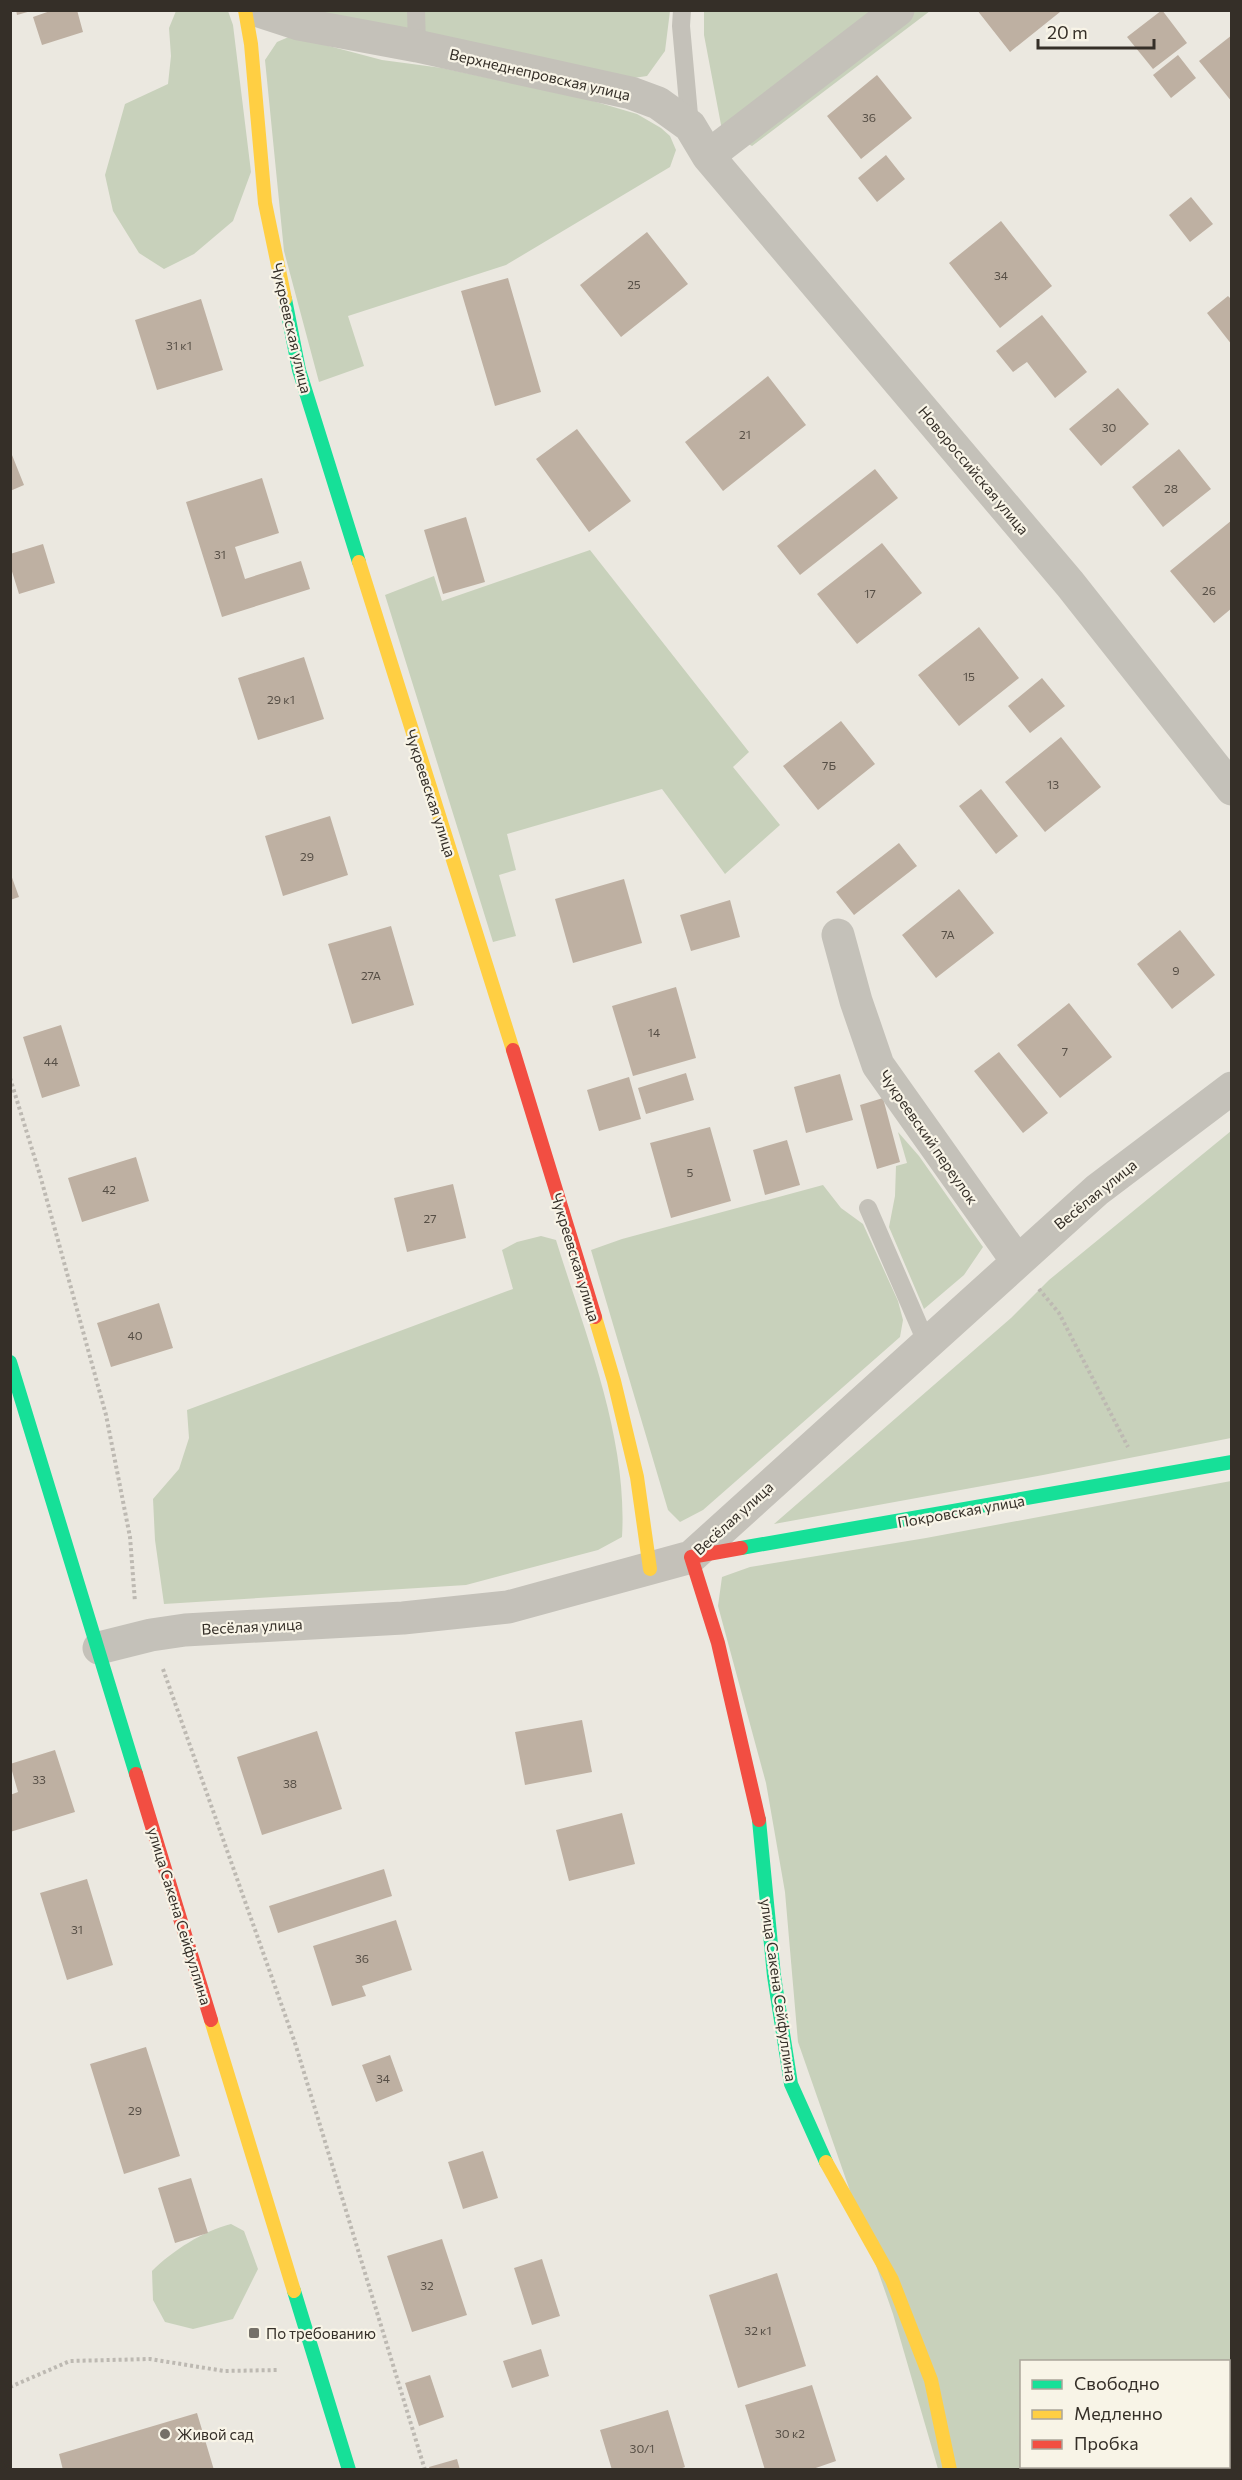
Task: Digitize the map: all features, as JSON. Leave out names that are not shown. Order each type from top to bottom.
[{"type":"street","name":"Чукреевская улица","points":[[245,10],[251,44],[265,203],[299,370],[524,1086],[614,1381],[637,1477],[650,1569]]},
{"type":"street","name":"Верхнеднепровская улица","points":[[256,10],[299,24],[417,46],[631,93],[658,104],[690,126],[708,156]]},
{"type":"street","points":[[708,156],[898,10]]},
{"type":"street","name":"Новороссийская улица","points":[[708,156],[1070,584],[1232,789]]},
{"type":"street","name":"Чукреевский переулок","points":[[838,935],[855,1001],[878,1065],[1017,1261]]},
{"type":"street","name":"Весёлая улица","points":[[99,1648],[151,1635],[185,1630],[403,1618],[508,1607],[691,1557],[1097,1190],[1232,1088]]},
{"type":"street","name":"улица Сакена Сейфуллина","points":[[10,1362],[349,2469]]},
{"type":"street","name":"Покровская улица","points":[[691,1557],[1232,1462]]},
{"type":"street","name":"улица Сакена Сейфуллина","points":[[691,1557],[718,1643],[758,1813],[774,1976],[791,2084],[832,2174],[892,2280],[931,2379],[950,2469]]},
{"type":"lane","points":[[416,10],[417,46]]},
{"type":"lane","points":[[682,10],[681,26],[690,126]]},
{"type":"lane","points":[[868,1208],[927,1344]]},
{"type":"path","points":[[10,1078],[40,1175],[106,1415],[130,1537],[136,1609],[151,1635],[295,2043],[425,2469]]},
{"type":"path","points":[[1017,1261],[1059,1313],[1145,1479]]},
{"type":"path","points":[[10,2386],[70,2361],[150,2359],[224,2371],[270,2369],[319,2372]]},
{"type":"green space","points":[[176,11],[228,11],[233,25],[251,172],[233,221],[194,254],[164,269],[139,253],[113,211],[105,175],[125,104],[168,84],[171,56],[169,28]]},
{"type":"green space","points":[[303,11],[670,11],[665,51],[647,76],[620,80]]},
{"type":"green space","points":[[704,11],[930,11],[752,146],[722,130],[704,35]]},
{"type":"green space","points":[[291,36],[382,60],[442,68],[583,98],[637,114],[670,136],[676,150],[670,167],[506,265],[348,316],[364,366],[319,382],[284,251],[265,60],[277,42]]},
{"type":"green space","points":[[590,550],[749,752],[733,767],[780,825],[725,874],[662,789],[507,834],[516,870],[499,875],[516,936],[493,942],[385,595],[434,576],[442,601]]},
{"type":"green space","points":[[1231,1131],[1231,1438],[774,1524],[1011,1318],[1049,1280]]},
{"type":"green space","points":[[898,1132],[919,1156],[983,1247],[964,1275],[924,1309],[889,1227],[895,1196],[896,1166],[907,1163]]},
{"type":"green space","points":[[823,1185],[841,1208],[863,1224],[898,1301],[903,1320],[900,1337],[703,1510],[680,1522],[668,1510],[591,1250],[622,1239]]},
{"type":"green space","points":[[541,1236],[556,1240],[602,1386],[618,1462],[622,1499],[622,1537],[598,1550],[466,1585],[164,1604],[155,1540],[153,1499],[179,1469],[189,1438],[187,1410],[513,1289],[502,1250],[517,1242]]},
{"type":"green space","points":[[1231,1481],[1231,2469],[938,2469],[893,2314],[798,2042],[785,1892],[766,1783],[718,1606],[722,1577],[750,1567],[926,1538]]},
{"type":"green space","points":[[231,2224],[244,2231],[258,2269],[233,2319],[193,2329],[165,2322],[153,2300],[152,2271],[188,2243],[210,2231]]},
{"type":"building","points":[[16,10],[31,10],[31,11],[17,15]]},
{"type":"building","points":[[53,10],[77,10],[83,32],[42,45],[33,17]]},
{"type":"building","points":[[977,10],[1058,10],[1060,12],[1010,52]]},
{"type":"building","points":[[1162,10],[1187,43],[1153,69],[1127,37]]},
{"type":"building","points":[[1232,35],[1232,102],[1199,61]]},
{"type":"building","points":[[1178,55],[1196,78],[1171,98],[1153,75]]},
{"type":"building","points":[[877,75],[912,118],[861,159],[827,116]]},
{"type":"building","points":[[886,155],[905,179],[877,202],[858,178]]},
{"type":"building","points":[[1191,197],[1213,224],[1190,242],[1169,215]]},
{"type":"building","points":[[1001,221],[1052,286],[1000,328],[949,263]]},
{"type":"building","points":[[647,232],[688,284],[621,337],[580,285]]},
{"type":"building","points":[[508,278],[541,392],[495,406],[461,291]]},
{"type":"building","points":[[1228,296],[1232,300],[1232,345],[1207,313]]},
{"type":"building","points":[[201,299],[223,370],[157,390],[135,320]]},
{"type":"building","points":[[1042,315],[1087,372],[1055,398],[1027,362],[1013,372],[996,351]]},
{"type":"building","points":[[768,376],[806,425],[723,491],[685,442]]},
{"type":"building","points":[[1118,388],[1149,424],[1101,466],[1069,429]]},
{"type":"building","points":[[577,429],[631,501],[589,532],[536,459]]},
{"type":"building","points":[[1179,449],[1211,489],[1163,527],[1132,487]]},
{"type":"building","points":[[10,450],[24,485],[10,491]]},
{"type":"building","points":[[875,469],[898,498],[800,575],[777,546]]},
{"type":"building","points":[[262,478],[279,533],[235,547],[245,579],[301,561],[310,589],[222,617],[186,502]]},
{"type":"building","points":[[466,517],[485,582],[443,594],[424,530]]},
{"type":"building","points":[[1232,520],[1232,608],[1214,623],[1170,571]]},
{"type":"building","points":[[882,543],[922,593],[857,644],[817,594]]},
{"type":"building","points":[[43,544],[55,583],[19,594],[10,565],[10,554]]},
{"type":"building","points":[[979,627],[1019,678],[959,726],[918,675]]},
{"type":"building","points":[[304,657],[324,719],[258,740],[238,678]]},
{"type":"building","points":[[1042,678],[1065,706],[1030,733],[1008,706]]},
{"type":"building","points":[[841,721],[875,764],[818,810],[783,766]]},
{"type":"building","points":[[1061,737],[1101,787],[1045,832],[1005,782]]},
{"type":"building","points":[[981,789],[1018,836],[996,854],[959,806]]},
{"type":"building","points":[[330,816],[348,875],[283,896],[265,836]]},
{"type":"building","points":[[899,843],[917,866],[854,915],[836,892]]},
{"type":"building","points":[[10,872],[19,897],[10,900]]},
{"type":"building","points":[[624,879],[642,943],[573,963],[555,899]]},
{"type":"building","points":[[959,889],[994,933],[936,978],[902,935]]},
{"type":"building","points":[[730,900],[740,937],[691,951],[680,915]]},
{"type":"building","points":[[391,926],[414,1005],[352,1024],[328,944]]},
{"type":"building","points":[[1180,930],[1215,975],[1172,1009],[1137,964]]},
{"type":"building","points":[[676,987],[696,1058],[633,1076],[612,1006]]},
{"type":"building","points":[[1069,1003],[1112,1057],[1060,1098],[1017,1045]]},
{"type":"building","points":[[61,1025],[80,1086],[42,1098],[23,1037]]},
{"type":"building","points":[[999,1052],[1048,1113],[1023,1133],[974,1071]]},
{"type":"building","points":[[686,1073],[694,1100],[646,1114],[638,1088]]},
{"type":"building","points":[[840,1074],[853,1120],[806,1133],[794,1087]]},
{"type":"building","points":[[629,1077],[641,1119],[599,1131],[587,1090]]},
{"type":"building","points":[[883,1098],[900,1162],[877,1169],[860,1105]]},
{"type":"building","points":[[710,1127],[731,1201],[671,1218],[650,1143]]},
{"type":"building","points":[[787,1140],[800,1185],[765,1195],[753,1150]]},
{"type":"building","points":[[136,1157],[149,1201],[82,1222],[68,1178]]},
{"type":"building","points":[[453,1184],[466,1238],[407,1252],[394,1198]]},
{"type":"building","points":[[159,1303],[173,1348],[111,1367],[97,1323]]},
{"type":"building","points":[[582,1720],[592,1772],[525,1785],[515,1732]]},
{"type":"building","points":[[317,1731],[342,1809],[262,1835],[237,1757]]},
{"type":"building","points":[[55,1750],[75,1812],[10,1832],[10,1795],[18,1792],[10,1764]]},
{"type":"building","points":[[622,1813],[635,1864],[569,1881],[556,1830]]},
{"type":"building","points":[[384,1869],[392,1896],[278,1933],[269,1906]]},
{"type":"building","points":[[87,1879],[113,1965],[67,1980],[40,1893]]},
{"type":"building","points":[[396,1920],[412,1970],[362,1986],[366,1996],[332,2006],[313,1946]]},
{"type":"building","points":[[146,2047],[180,2156],[124,2174],[90,2064]]},
{"type":"building","points":[[390,2055],[403,2091],[376,2102],[362,2065]]},
{"type":"building","points":[[483,2151],[498,2198],[463,2209],[448,2162]]},
{"type":"building","points":[[191,2178],[208,2233],[175,2243],[158,2188]]},
{"type":"building","points":[[442,2239],[467,2315],[412,2332],[387,2256]]},
{"type":"building","points":[[542,2259],[560,2316],[532,2325],[514,2268]]},
{"type":"building","points":[[777,2273],[806,2366],[738,2388],[709,2295]]},
{"type":"building","points":[[541,2349],[549,2376],[512,2388],[503,2361]]},
{"type":"building","points":[[430,2375],[444,2417],[419,2426],[405,2383]]},
{"type":"building","points":[[812,2385],[836,2461],[810,2470],[765,2470],[745,2405]]},
{"type":"building","points":[[668,2410],[685,2467],[677,2470],[612,2470],[600,2430]]},
{"type":"building","name":"Живой сад","points":[[197,2413],[214,2470],[63,2470],[59,2454]]},
{"type":"building","points":[[457,2459],[460,2470],[430,2470],[429,2467]]},
{"type":"traffic: fast","points":[[285,299],[299,370],[359,562]]},
{"type":"traffic: fast","points":[[10,1362],[136,1774]]},
{"type":"traffic: fast","points":[[741,1548],[1232,1462]]},
{"type":"traffic: fast","points":[[759,1820],[774,1976],[791,2084],[826,2162]]},
{"type":"traffic: fast","points":[[294,2291],[349,2470]]},
{"type":"traffic: slow","points":[[245,10],[251,44],[265,203],[285,299]]},
{"type":"traffic: slow","points":[[359,562],[513,1050]]},
{"type":"traffic: slow","points":[[595,1317],[614,1381],[637,1477],[650,1569]]},
{"type":"traffic: slow","points":[[211,2020],[294,2291]]},
{"type":"traffic: slow","points":[[826,2162],[892,2280],[931,2380],[950,2470]]},
{"type":"traffic: jam","points":[[513,1050],[595,1317]]},
{"type":"traffic: jam","points":[[741,1548],[691,1557],[718,1643],[759,1820]]},
{"type":"traffic: jam","points":[[136,1774],[211,2020]]},
{"type":"place","name":"По требованию","points":[[254,2333]]},
{"type":"place","name":"Живой сад","points":[[165,2434]]}]
